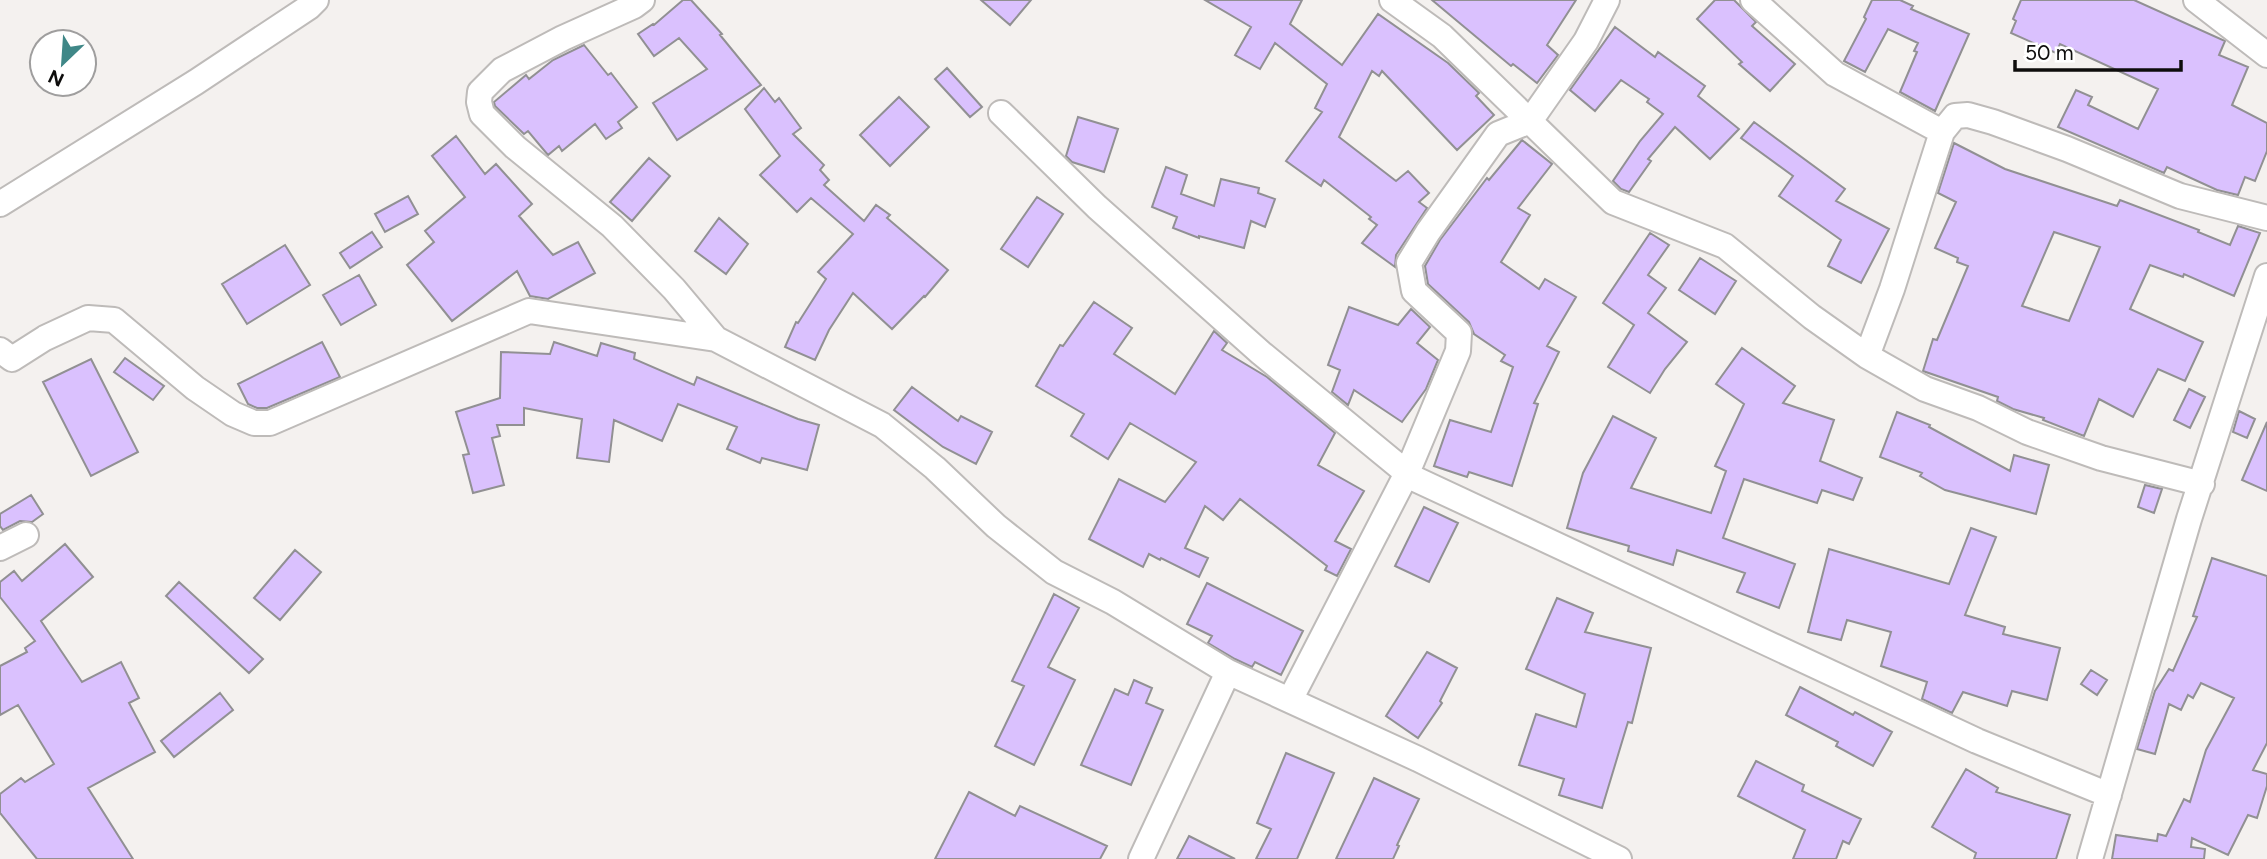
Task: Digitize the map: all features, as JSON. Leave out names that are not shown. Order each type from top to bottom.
[{"type":"street","points":[[0,204],[196,82],[316,0]]},
{"type":"street","points":[[642,0],[502,70],[480,92],[479,102],[482,114],[516,147],[612,226],[674,289],[716,338]]},
{"type":"street","points":[[1392,0],[1442,36],[1613,202],[1724,246],[1812,317],[1867,356],[1926,389],[1978,408],[2027,432],[2101,458],[2202,484]]},
{"type":"street","points":[[1290,700],[1406,473],[1458,351],[1459,334],[1415,291],[1409,263],[1498,134],[1530,121],[1586,41],[1607,0]]},
{"type":"street","points":[[1753,0],[1835,74],[1942,132]]},
{"type":"street","points":[[2196,0],[2267,55]]},
{"type":"street","points":[[1001,113],[1097,207],[1261,353],[1413,478],[1977,741],[2109,795]]},
{"type":"street","points":[[1867,356],[1892,289],[1942,132],[1955,116],[1968,115],[2067,149],[2180,196],[2267,218]]},
{"type":"street","points":[[2090,859],[2189,519],[2267,276]]},
{"type":"street","points":[[0,350],[12,359],[45,338],[88,318],[114,320],[195,388],[233,414],[254,423],[270,423],[529,311],[716,338],[882,425],[935,468],[996,526],[1054,572],[1112,602],[1228,672],[1418,759],[1619,859]]},
{"type":"street","points":[[0,548],[26,535]]},
{"type":"street","points":[[1141,859],[1228,672]]},
{"type":"building","points":[[683,0],[691,0],[722,34],[720,35],[761,85],[677,140],[653,103],[707,69],[679,38],[654,56],[638,34],[654,25]]},
{"type":"building","points":[[981,0],[1031,0],[1010,25]]},
{"type":"building","points":[[1205,0],[1302,0],[1290,24],[1342,65],[1378,14],[1448,63],[1479,93],[1476,96],[1494,115],[1457,150],[1382,71],[1379,76],[1372,71],[1339,137],[1396,181],[1408,171],[1429,193],[1419,202],[1427,208],[1396,255],[1395,267],[1362,243],[1377,225],[1369,219],[1371,217],[1324,180],[1321,186],[1286,161],[1322,112],[1315,108],[1327,84],[1275,43],[1260,69],[1235,55],[1251,27]]},
{"type":"building","points":[[1432,0],[1576,0],[1547,45],[1558,55],[1537,83],[1513,64],[1511,66]]},
{"type":"building","points":[[1715,0],[1734,0],[1756,22],[1752,26],[1795,64],[1770,91],[1739,64],[1742,62],[1697,19]]},
{"type":"building","points":[[1872,0],[1900,0],[1913,6],[1911,9],[1969,34],[1935,111],[1900,92],[1917,52],[1914,51],[1918,43],[1888,29],[1865,72],[1844,61],[1866,19],[1864,17]]},
{"type":"building","points":[[2021,0],[2134,0],[2225,41],[2219,55],[2248,67],[2232,105],[2267,123],[2267,151],[2255,181],[2245,177],[2238,195],[2217,190],[2167,167],[2164,173],[2058,127],[2076,90],[2092,97],[2088,105],[2138,129],[2158,89],[2060,44],[2056,53],[2011,33],[2016,21],[2013,19]]},
{"type":"building","points":[[1615,27],[1655,57],[1658,52],[1705,86],[1698,96],[1739,129],[1710,159],[1675,127],[1648,159],[1651,161],[1629,192],[1613,181],[1640,141],[1663,114],[1647,102],[1649,99],[1621,80],[1595,111],[1570,90]]},
{"type":"building","points":[[584,45],[608,75],[611,73],[637,107],[618,122],[622,128],[606,139],[595,124],[562,151],[559,146],[548,155],[528,131],[524,134],[494,102],[526,75],[529,79],[553,60]]},
{"type":"building","points":[[947,68],[982,107],[970,117],[935,79]]},
{"type":"building","points":[[764,88],[775,102],[779,98],[801,128],[793,134],[824,165],[820,170],[829,180],[824,185],[864,221],[876,205],[890,215],[887,218],[948,270],[892,329],[853,293],[829,330],[815,360],[785,347],[796,322],[798,323],[826,279],[818,272],[853,234],[811,198],[797,212],[760,175],[780,156],[745,109]]},
{"type":"building","points":[[899,97],[929,127],[890,166],[860,135]]},
{"type":"building","points":[[1078,117],[1118,129],[1104,172],[1072,162],[1066,156]]},
{"type":"building","points":[[1754,122],[1845,189],[1836,201],[1889,229],[1861,283],[1828,266],[1841,240],[1779,196],[1793,176],[1741,138]]},
{"type":"building","points":[[456,136],[485,174],[496,164],[532,204],[519,216],[553,255],[578,242],[595,273],[548,299],[530,296],[517,271],[452,321],[407,265],[434,242],[425,231],[465,197],[432,156]]},
{"type":"building","points":[[1522,140],[1552,164],[1518,208],[1530,215],[1501,262],[1539,289],[1545,279],[1576,297],[1547,346],[1559,352],[1534,403],[1538,404],[1512,486],[1469,472],[1467,477],[1434,466],[1450,420],[1491,432],[1513,367],[1501,361],[1505,355],[1474,334],[1469,322],[1428,284],[1425,266],[1440,240],[1487,178],[1489,180]]},
{"type":"building","points":[[1954,143],[2005,169],[2117,206],[2120,200],[2199,230],[2198,232],[2230,245],[2238,226],[2260,233],[2234,296],[2184,274],[2183,277],[2150,265],[2130,309],[2203,342],[2185,381],[2158,369],[2133,417],[2099,399],[2084,436],[2043,420],[2044,418],[2013,409],[1997,401],[1998,397],[1923,371],[1933,339],[1937,340],[1968,266],[1957,262],[1958,258],[1935,248],[1956,202],[1938,193]],"holes":[[[2054,232],[2100,247],[2069,321],[2022,306]]]},
{"type":"building","points":[[649,158],[670,176],[632,221],[610,202]]},
{"type":"building","points":[[1166,167],[1187,175],[1181,194],[1214,206],[1221,179],[1259,188],[1258,193],[1275,199],[1265,227],[1251,221],[1244,248],[1199,238],[1173,228],[1177,217],[1152,207]]},
{"type":"building","points":[[408,196],[418,214],[385,232],[375,214]]},
{"type":"building","points":[[1037,197],[1063,214],[1028,267],[1001,249]]},
{"type":"building","points":[[719,218],[748,244],[726,274],[695,251]]},
{"type":"building","points":[[372,232],[382,247],[350,268],[340,253]]},
{"type":"building","points":[[1650,233],[1669,245],[1648,275],[1666,288],[1648,313],[1687,342],[1650,393],[1608,367],[1634,325],[1603,303]]},
{"type":"building","points":[[285,245],[310,285],[247,324],[222,284]]},
{"type":"building","points":[[1700,258],[1736,281],[1715,314],[1679,290]]},
{"type":"building","points":[[359,275],[376,305],[341,325],[323,295]]},
{"type":"building","points":[[1094,302],[1132,328],[1114,354],[1175,394],[1214,331],[1227,343],[1222,350],[1267,377],[1335,433],[1318,465],[1364,491],[1335,541],[1351,549],[1337,576],[1325,570],[1327,566],[1240,499],[1223,520],[1205,506],[1185,548],[1208,558],[1199,577],[1149,554],[1143,567],[1089,539],[1119,479],[1165,502],[1196,462],[1130,423],[1108,459],[1071,436],[1084,414],[1036,386],[1060,345],[1063,346]]},
{"type":"building","points":[[1349,307],[1398,325],[1411,309],[1430,327],[1417,343],[1438,360],[1426,389],[1402,422],[1354,390],[1348,405],[1332,392],[1340,370],[1328,365]]},
{"type":"building","points":[[322,342],[340,377],[267,408],[248,404],[238,384]]},
{"type":"building","points":[[554,342],[597,356],[601,343],[635,353],[634,359],[694,385],[697,377],[798,419],[819,425],[807,470],[762,458],[760,463],[727,449],[737,427],[678,404],[662,441],[614,420],[609,462],[577,458],[582,419],[524,408],[524,425],[497,425],[500,436],[492,438],[504,485],[473,493],[463,455],[469,454],[456,412],[500,398],[501,352],[550,354]]},
{"type":"building","points":[[1742,348],[1795,386],[1783,403],[1834,420],[1820,461],[1862,478],[1853,500],[1822,490],[1817,503],[1744,479],[1723,538],[1795,564],[1779,608],[1737,592],[1745,573],[1677,550],[1673,565],[1628,551],[1629,546],[1567,528],[1583,473],[1613,416],[1656,438],[1631,488],[1711,513],[1726,471],[1715,466],[1744,404],[1716,384]]},
{"type":"building","points":[[125,358],[164,386],[153,400],[114,372]]},
{"type":"building","points":[[91,359],[138,452],[91,476],[43,382]]},
{"type":"building","points":[[912,387],[958,421],[961,416],[992,432],[976,464],[943,447],[894,410]]},
{"type":"building","points":[[2189,389],[2205,397],[2190,428],[2174,420]]},
{"type":"building","points":[[2239,411],[2255,419],[2247,438],[2233,432]]},
{"type":"building","points":[[1897,412],[1930,425],[1929,427],[2010,471],[2014,455],[2049,465],[2036,514],[1945,490],[1920,476],[1922,473],[1880,457]]},
{"type":"building","points":[[2267,422],[2267,491],[2242,480]]},
{"type":"building","points":[[2145,485],[2162,489],[2154,513],[2138,507]]},
{"type":"building","points":[[31,495],[43,514],[32,522],[20,521],[3,530],[0,526],[0,514]]},
{"type":"building","points":[[1424,507],[1458,523],[1429,582],[1395,566]]},
{"type":"building","points":[[1971,528],[1996,537],[1965,615],[2005,627],[2003,634],[2060,648],[2047,700],[2012,691],[2007,706],[1963,692],[1952,713],[1922,699],[1927,682],[1881,666],[1891,632],[1847,620],[1841,640],[1808,632],[1829,549],[1949,584]]},
{"type":"building","points":[[65,544],[93,577],[41,621],[82,682],[121,662],[139,698],[129,703],[155,752],[88,788],[133,859],[37,859],[0,813],[0,794],[21,778],[25,782],[54,764],[18,705],[0,715],[0,666],[27,652],[25,648],[35,641],[0,597],[0,582],[14,571],[22,581]]},
{"type":"building","points":[[295,550],[321,572],[280,620],[254,598]]},
{"type":"building","points":[[2212,558],[2267,576],[2267,743],[2253,770],[2267,774],[2267,786],[2257,818],[2248,815],[2228,855],[2192,838],[2191,847],[2205,849],[2204,859],[2112,859],[2116,835],[2157,841],[2158,834],[2166,836],[2184,799],[2190,802],[2206,750],[2234,698],[2201,683],[2193,698],[2188,695],[2181,710],[2169,704],[2155,754],[2137,749],[2155,691],[2169,669],[2173,671],[2197,617],[2193,616]]},
{"type":"building","points":[[179,582],[263,659],[249,673],[166,596]]},
{"type":"building","points":[[1207,583],[1303,631],[1281,675],[1255,662],[1252,667],[1235,659],[1208,643],[1212,636],[1187,624]]},
{"type":"building","points":[[1054,594],[1079,608],[1048,667],[1075,680],[1034,765],[995,746],[1024,686],[1012,681]]},
{"type":"building","points":[[1557,598],[1593,613],[1585,632],[1651,648],[1632,723],[1628,722],[1602,808],[1559,795],[1564,779],[1519,765],[1536,714],[1576,727],[1585,694],[1526,669]]},
{"type":"building","points":[[1427,652],[1457,668],[1440,701],[1442,703],[1418,738],[1386,716]]},
{"type":"building","points":[[2091,670],[2107,680],[2097,695],[2081,684]]},
{"type":"building","points":[[1134,680],[1152,688],[1146,703],[1163,710],[1131,785],[1081,765],[1115,689],[1128,695]]},
{"type":"building","points":[[1800,687],[1892,732],[1873,766],[1836,746],[1838,742],[1786,715]]},
{"type":"building","points":[[220,693],[233,710],[174,757],[161,741]]},
{"type":"building","points":[[1286,753],[1334,773],[1297,859],[1256,859],[1271,829],[1257,823]]},
{"type":"building","points":[[1756,761],[1804,785],[1802,791],[1861,819],[1849,844],[1843,841],[1836,859],[1793,859],[1805,830],[1738,796]]},
{"type":"building","points":[[1966,769],[1998,788],[1996,792],[2070,815],[2056,859],[1974,859],[1976,853],[1932,827]]},
{"type":"building","points":[[1374,778],[1419,799],[1393,859],[1336,859]]},
{"type":"building","points":[[969,792],[1015,816],[1020,806],[1107,846],[1100,859],[935,859]]},
{"type":"building","points":[[1189,836],[1235,859],[1177,859]]}]
